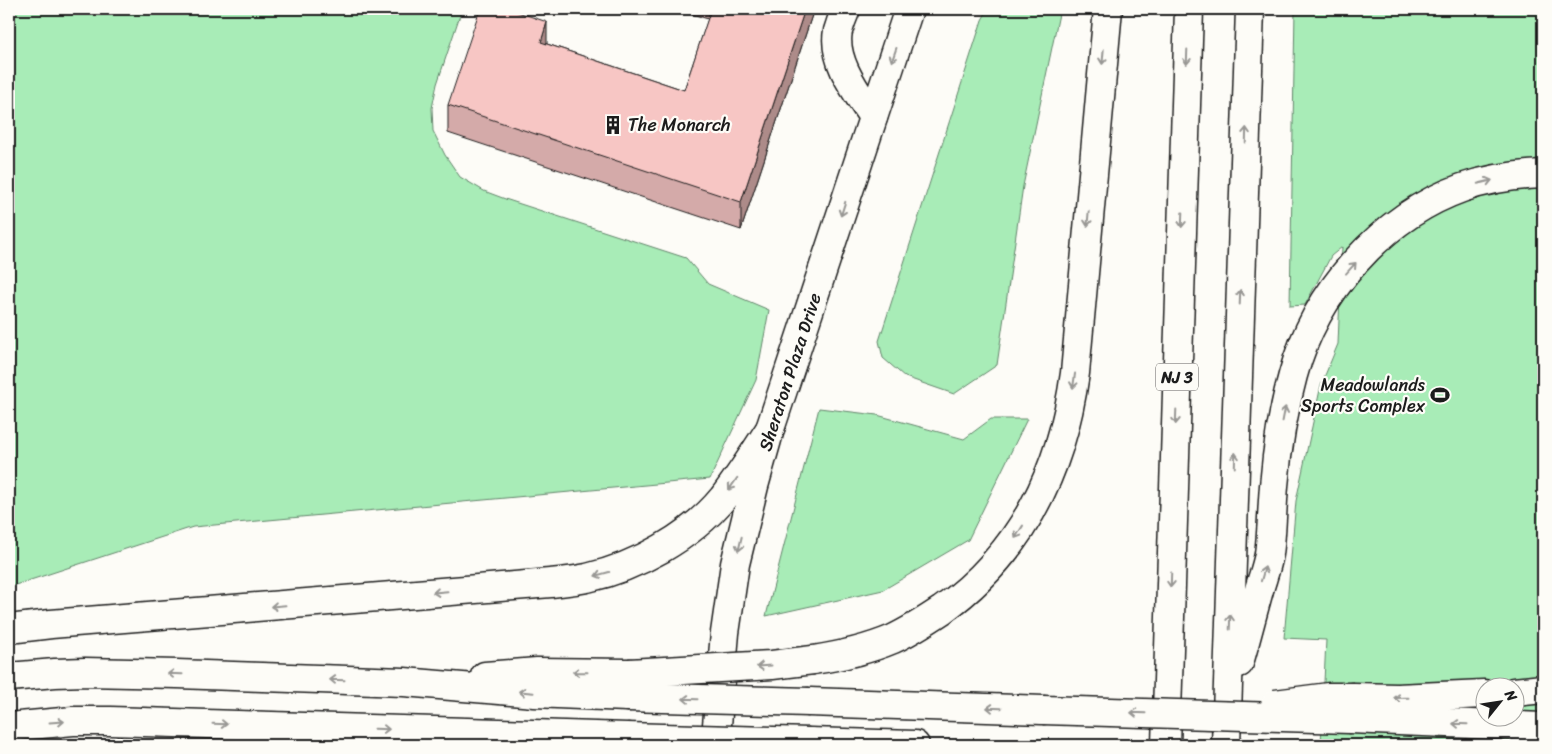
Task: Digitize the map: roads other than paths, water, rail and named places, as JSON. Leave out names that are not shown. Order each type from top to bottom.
[{"type":"main road","points":[[846,9],[838,32],[839,52],[848,78],[873,117]]},
{"type":"main road","name":"Sheraton Plaza Drive","points":[[717,745],[725,633],[735,564],[754,486],[770,429],[909,9]]},
{"type":"main road","points":[[9,677],[100,672],[404,682],[534,693],[628,685],[813,660],[856,652],[894,638],[931,617],[949,605],[984,574],[1015,539],[1040,495],[1066,425],[1073,391],[1108,9]]},
{"type":"main road","name":"NJ 3","points":[[1166,745],[1189,9]]},
{"type":"main road","points":[[1226,745],[1250,9]]},
{"type":"main road","points":[[1227,706],[1269,556],[1274,484],[1284,413],[1293,374],[1312,325],[1350,268],[1382,236],[1419,209],[1461,189],[1483,182],[1507,176],[1543,174]]},
{"type":"main road","points":[[9,629],[538,584],[588,578],[632,563],[674,542],[691,529],[722,499],[770,429]]},
{"type":"main road","points":[[628,685],[809,702],[1043,710],[1187,714],[1352,708],[1543,727]]},
{"type":"main road","points":[[1524,691],[1543,690]]},
{"type":"main road","points":[[1352,708],[1397,698],[1474,694]]},
{"type":"main road","points":[[9,727],[72,721],[121,721],[915,745]]},
{"type":"place","name":"The Monarch","points":[[613,125]]},
{"type":"place","name":"Meadowlands Sports Complex","points":[[1440,395]]}]
